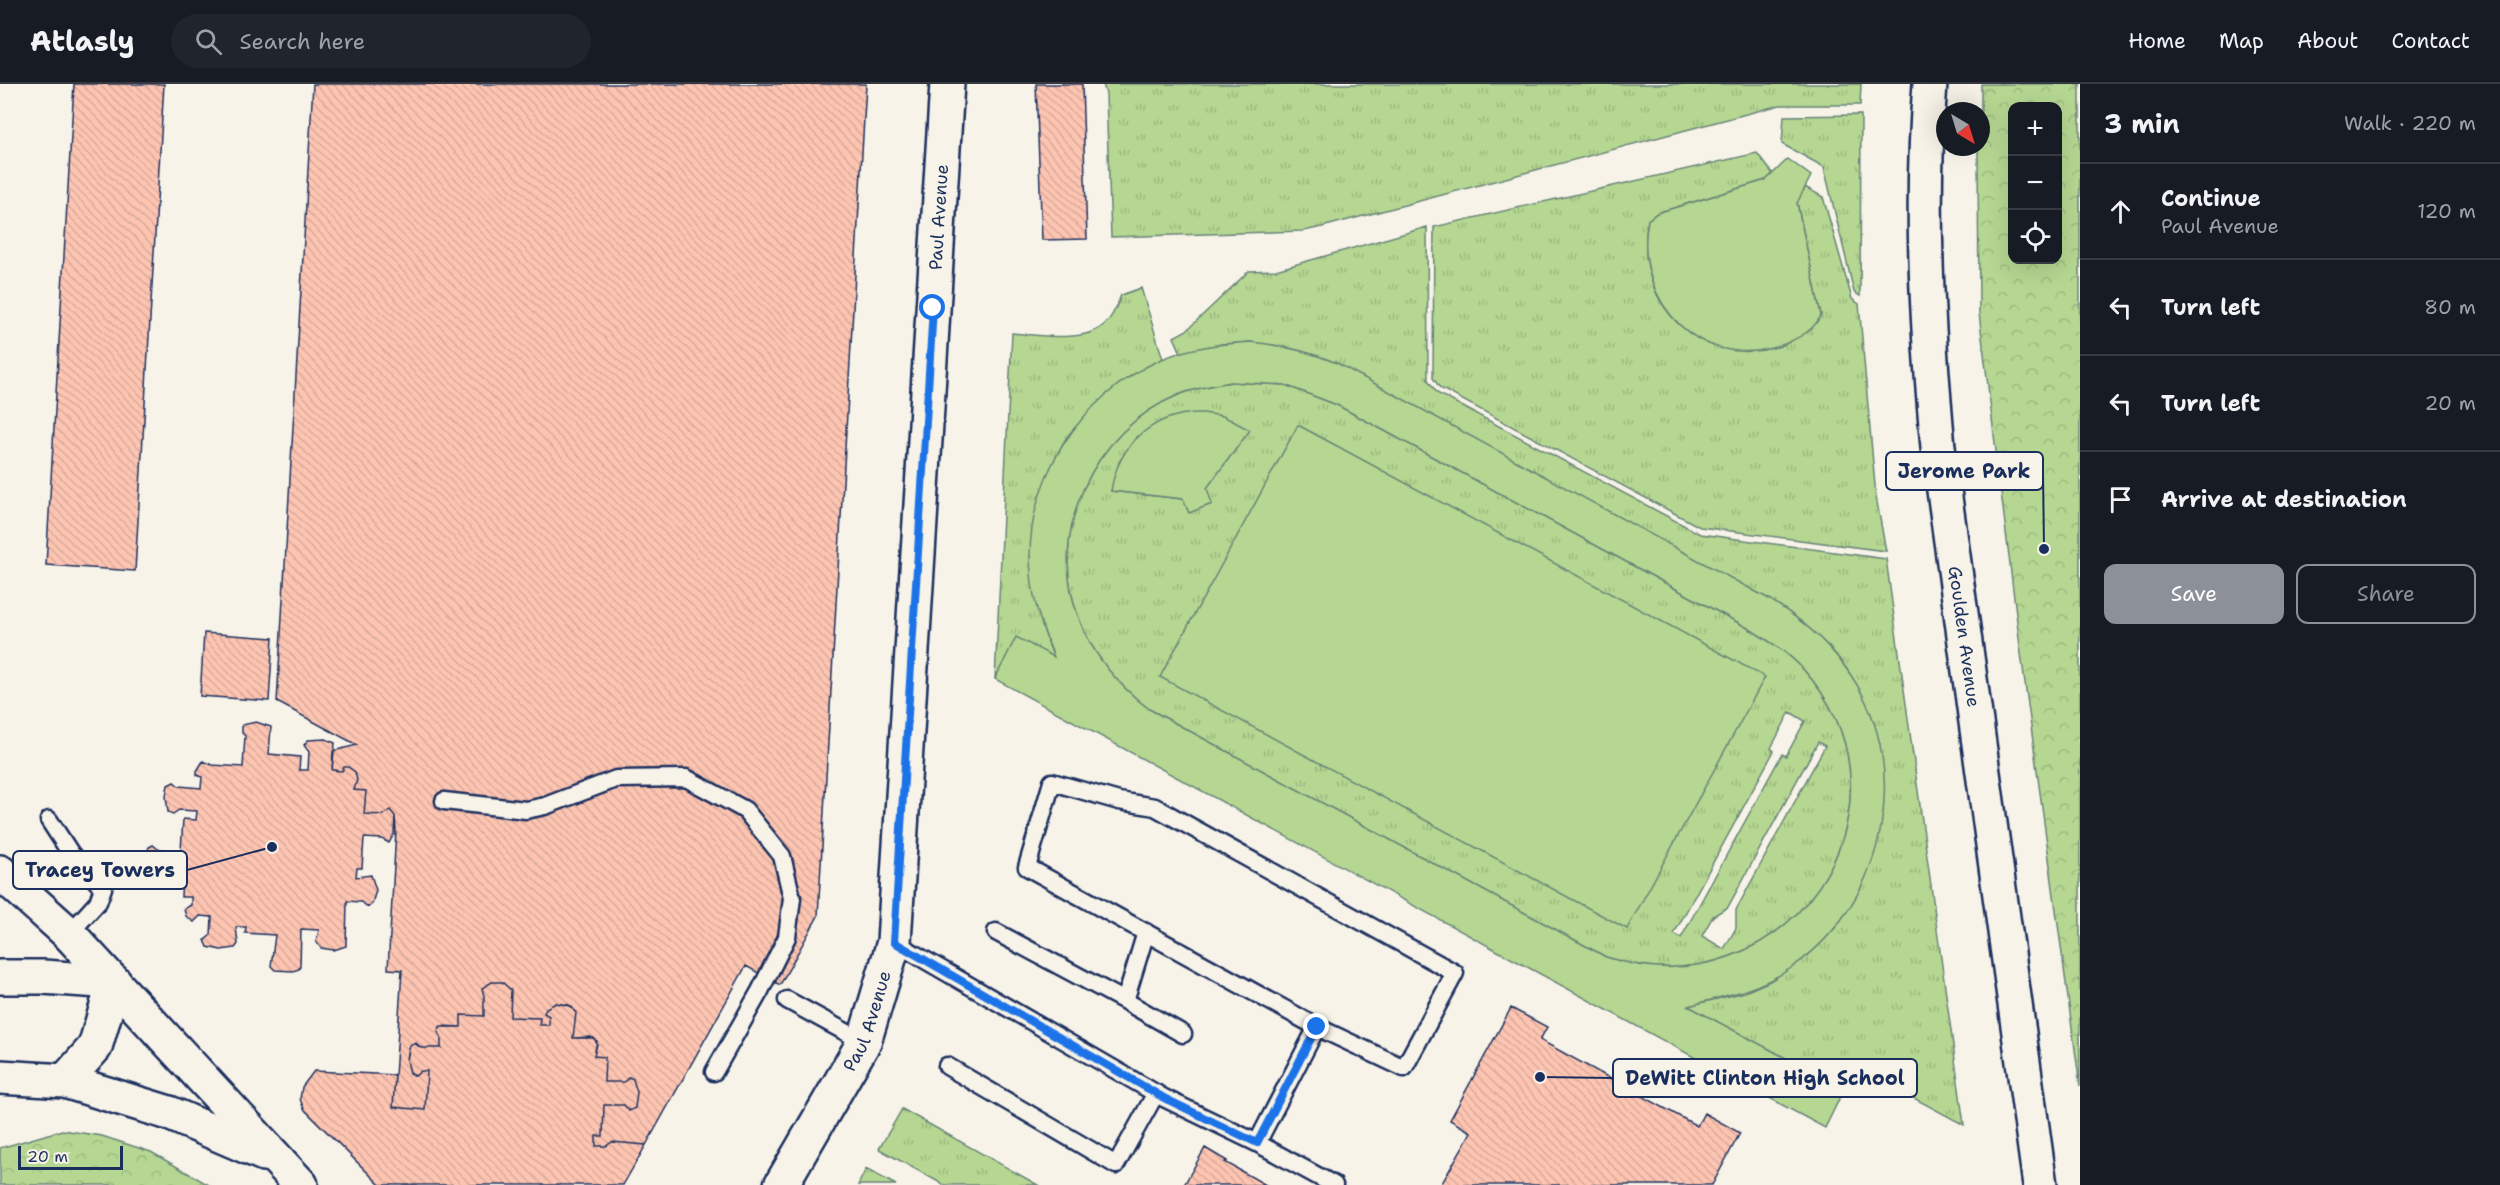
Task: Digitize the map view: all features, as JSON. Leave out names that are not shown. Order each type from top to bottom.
[{"type":"street","name":"Paul Avenue","points":[[781,1185],[864,1042],[894,942],[947,84]]},
{"type":"street","name":"Goulden Avenue","points":[[1930,84],[1926,248],[1931,365],[1937,435],[2040,1185]]},
{"type":"street","points":[[0,872],[69,934],[300,1185]]},
{"type":"street","points":[[0,977],[43,977],[114,982]]},
{"type":"street","points":[[64,1081],[95,1047],[114,982]]},
{"type":"street","points":[[0,1077],[64,1081],[169,1113],[274,1158]]},
{"type":"lane","points":[[444,801],[526,810],[545,806],[616,779],[686,778],[746,810],[782,856],[792,898],[787,937],[760,991],[714,1072]]},
{"type":"lane","points":[[1052,782],[1119,801],[1155,807],[1455,973],[1404,1068],[1317,1027],[1028,867],[1052,782]]},
{"type":"lane","points":[[48,820],[70,854],[103,888],[98,902],[69,934]]},
{"type":"lane","points":[[996,932],[1183,1034]]},
{"type":"lane","points":[[1125,1001],[1146,932]]},
{"type":"lane","points":[[894,942],[1156,1093],[1257,1143],[1334,1185]]},
{"type":"lane","points":[[787,1000],[864,1042]]},
{"type":"lane","points":[[1257,1143],[1317,1027]]},
{"type":"lane","points":[[946,1066],[1116,1165],[1156,1093]]},
{"type":"green space","points":[[1103,84],[1861,84],[1860,105],[1780,105],[1304,231],[1111,237],[1106,94]]},
{"type":"green space","points":[[1981,84],[2080,84],[2080,1086],[2020,646],[1979,313],[1978,156],[1990,156],[1990,102],[1981,102]]},
{"type":"green space","points":[[1861,115],[1860,296],[1854,292],[1824,167],[1782,144],[1784,116]]},
{"type":"green space","points":[[1757,153],[1773,174],[1766,180],[1657,213],[1648,220],[1646,243],[1648,266],[1654,287],[1664,306],[1678,323],[1695,336],[1715,345],[1739,350],[1758,350],[1771,349],[1789,342],[1821,315],[1797,202],[1805,187],[1823,197],[1852,299],[1859,304],[1876,497],[1886,551],[1700,527],[1440,388],[1433,378],[1434,227]]},
{"type":"green space","points":[[1788,159],[1811,176],[1797,203],[1821,315],[1811,329],[1798,338],[1757,351],[1728,350],[1702,341],[1680,325],[1663,304],[1651,279],[1646,251],[1648,220],[1657,213],[1766,180]]},
{"type":"green space","points":[[1427,227],[1428,380],[1437,393],[1700,534],[1886,559],[1964,1125],[1856,1067],[1844,1089],[1688,1006],[1745,992],[1770,981],[1794,966],[1835,928],[1880,744],[1861,692],[1829,646],[1251,342],[1221,344],[1181,353],[1174,337],[1187,330],[1249,271],[1276,270]]},
{"type":"green space","points":[[1141,288],[1163,359],[1123,385],[1074,428],[1058,451],[1040,495],[1032,542],[1034,589],[1038,612],[1054,658],[1017,638],[995,679],[1012,333],[1061,337],[1087,334],[1097,330],[1109,320],[1121,295]]},
{"type":"green space","points":[[1251,342],[1284,347],[1337,363],[1771,600],[1811,630],[1845,667],[1867,704],[1880,744],[1884,785],[1881,827],[1870,867],[1851,905],[1826,938],[1794,966],[1756,986],[1688,1006],[1844,1089],[1825,1128],[995,679],[1016,637],[1054,657],[1036,606],[1031,574],[1031,540],[1036,507],[1047,475],[1062,446],[1082,419],[1106,395],[1132,375],[1162,359],[1206,347]],"holes":[[[1231,382],[1285,385],[1337,405],[1748,628],[1784,652],[1803,669],[1838,723],[1850,781],[1843,836],[1819,887],[1780,928],[1730,956],[1671,967],[1606,957],[1149,709],[1118,681],[1092,647],[1080,621],[1070,588],[1068,554],[1073,520],[1084,488],[1100,459],[1122,433],[1148,411],[1178,395]]]},
{"type":"green space","points":[[1231,382],[1285,385],[1337,405],[1748,628],[1791,657],[1803,669],[1838,723],[1850,781],[1843,836],[1819,887],[1780,928],[1730,956],[1671,967],[1606,957],[1149,709],[1138,700],[1108,670],[1092,647],[1080,621],[1070,588],[1068,554],[1073,520],[1084,488],[1100,459],[1122,433],[1148,411],[1178,395]],"holes":[[[1137,436],[1212,504],[1189,512],[1183,499],[1111,491],[1119,462]],[[1790,712],[1805,721],[1786,756],[1782,754],[1681,938],[1674,934],[1774,751],[1771,748]],[[1818,742],[1825,746],[1736,910],[1736,928],[1724,949],[1702,936],[1713,916],[1728,907]]]},
{"type":"green space","points":[[1203,413],[1223,416],[1250,430],[1207,488],[1212,504],[1189,513],[1183,499],[1111,491],[1121,459],[1141,434],[1169,418]]},
{"type":"green space","points":[[1298,425],[1765,677],[1627,929],[1160,677]]},
{"type":"green space","points":[[902,1109],[1038,1185],[944,1185],[879,1149]]},
{"type":"green space","points":[[62,1130],[102,1136],[151,1152],[209,1185],[0,1185],[0,1148]]},
{"type":"green space","points":[[866,1169],[896,1185],[858,1185]]},
{"type":"building","points":[[74,84],[164,84],[135,571],[46,565]]},
{"type":"building","points":[[313,84],[866,84],[818,916],[780,985],[746,966],[646,1145],[612,1142],[606,1146],[596,1146],[596,1136],[603,1136],[604,1105],[624,1105],[629,1111],[635,1108],[637,1092],[633,1079],[629,1077],[624,1082],[604,1082],[605,1057],[594,1056],[597,1044],[594,1038],[573,1038],[576,1013],[569,1005],[556,1003],[546,1008],[544,1013],[549,1016],[549,1025],[539,1025],[540,1018],[510,1017],[511,990],[502,982],[492,982],[482,988],[484,1016],[461,1015],[461,1027],[440,1027],[438,1032],[441,1037],[441,1048],[421,1048],[416,1043],[410,1045],[407,1060],[410,1073],[415,1076],[421,1071],[427,1071],[425,1110],[393,1107],[402,970],[388,969],[395,816],[390,810],[383,815],[364,814],[366,791],[354,790],[357,780],[355,772],[348,767],[344,767],[342,771],[332,770],[333,751],[357,745],[277,702]]},
{"type":"building","points":[[1036,84],[1082,84],[1087,239],[1042,240]]},
{"type":"building","points":[[204,633],[273,638],[269,701],[200,696]]},
{"type":"building","points":[[256,722],[271,727],[269,754],[300,757],[299,770],[308,770],[309,752],[304,745],[308,740],[326,739],[335,743],[332,770],[342,771],[344,767],[348,767],[355,772],[357,780],[354,790],[366,791],[364,814],[383,815],[390,810],[395,816],[394,834],[389,843],[382,839],[364,838],[362,868],[357,868],[356,877],[371,875],[376,890],[372,904],[368,907],[361,902],[347,901],[346,946],[334,950],[321,948],[316,942],[319,930],[301,929],[300,966],[299,969],[293,971],[275,970],[271,966],[275,935],[245,933],[246,927],[236,927],[238,944],[235,948],[221,950],[208,947],[205,940],[211,935],[212,917],[200,916],[194,922],[186,916],[184,909],[191,905],[191,897],[181,897],[182,875],[157,873],[151,878],[145,873],[144,859],[149,847],[153,845],[158,849],[181,851],[183,819],[196,820],[197,811],[179,810],[173,814],[168,812],[166,796],[168,785],[174,782],[179,786],[201,788],[202,777],[197,775],[197,771],[203,761],[212,765],[243,767],[245,736],[242,733],[242,725]]},
{"type":"building","points":[[492,982],[502,982],[511,990],[510,1017],[540,1018],[539,1025],[549,1025],[549,1016],[544,1013],[546,1008],[556,1003],[571,1006],[576,1013],[573,1038],[591,1037],[597,1041],[594,1056],[605,1057],[604,1082],[624,1082],[629,1077],[633,1079],[637,1092],[635,1108],[629,1111],[624,1105],[604,1105],[603,1136],[596,1136],[596,1146],[606,1146],[612,1142],[646,1145],[623,1185],[380,1185],[304,1109],[300,1099],[302,1087],[314,1071],[395,1075],[393,1107],[425,1110],[427,1071],[421,1071],[415,1076],[410,1073],[407,1060],[409,1047],[414,1043],[421,1048],[441,1048],[441,1037],[438,1031],[441,1026],[461,1027],[461,1015],[484,1016],[482,988]]},
{"type":"building","points":[[1511,1008],[1547,1027],[1540,1040],[1697,1126],[1704,1113],[1740,1133],[1712,1185],[1441,1185],[1471,1132],[1450,1120]]},
{"type":"building","points":[[1205,1148],[1227,1161],[1225,1162],[1266,1185],[1184,1185]]},
{"type":"place","name":"Jerome Park","points":[[2044,549]]},
{"type":"place","name":"Tracey Towers","points":[[272,847]]},
{"type":"place","name":"DeWitt Clinton High School","points":[[1540,1077]]},
{"type":"route","points":[[933,308],[894,942],[1164,1098],[1257,1143],[1317,1027]]}]
